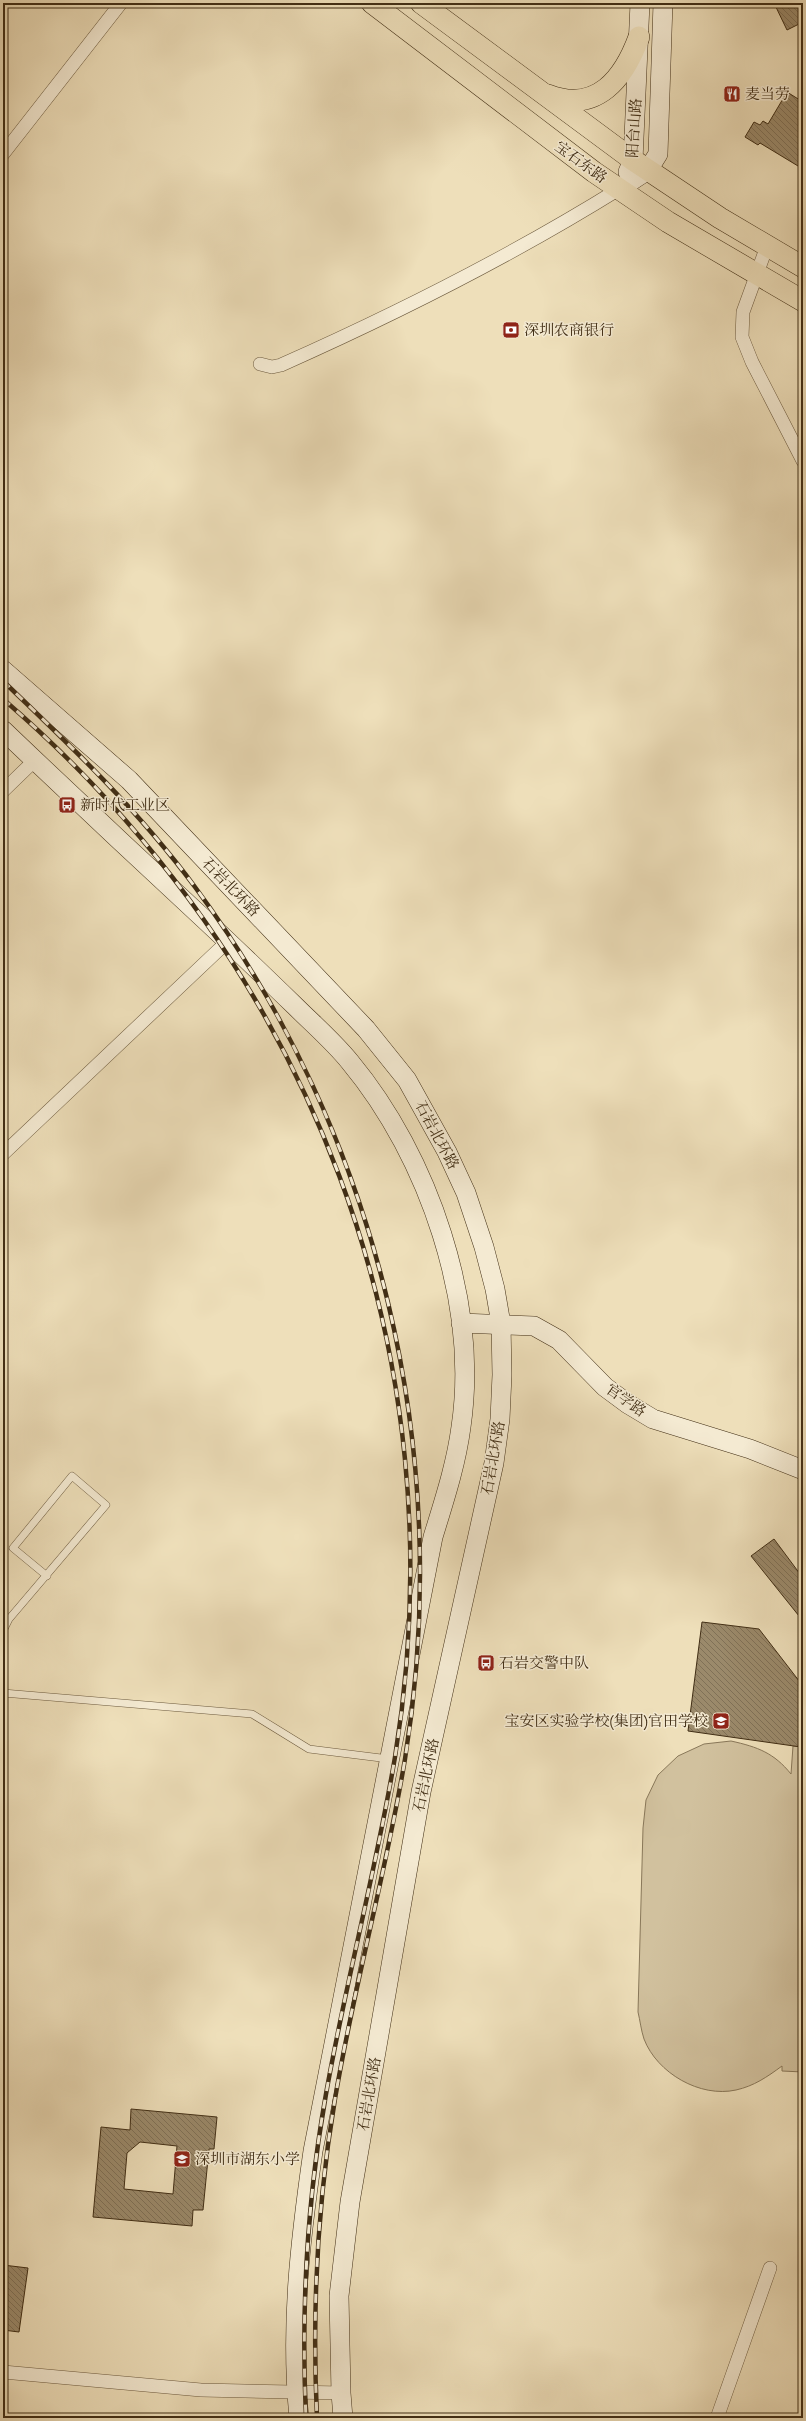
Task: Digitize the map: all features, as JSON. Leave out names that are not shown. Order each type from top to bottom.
[{"type":"main road","name":"宝石东路","points":[[372,3],[569,154],[619,190],[668,222],[803,301]]},
{"type":"main road","points":[[421,3],[640,165],[720,218],[803,267]]},
{"type":"main road","name":"阳台山路","points":[[640,3],[640,165]]},
{"type":"main road","name":"阳台山路","points":[[619,190],[640,165],[656,160],[658,154],[663,3]]},
{"type":"main road","points":[[538,91],[558,98],[575,100],[597,95],[613,83],[623,72],[639,37]]},
{"type":"main road","name":"石岩北环路","points":[[3,670],[129,780],[366,1029],[408,1080],[447,1152],[466,1193],[484,1247],[501,1324],[500,1419],[494,1463],[421,1792],[350,2202],[339,2296],[340,2394],[343,2418]]},
{"type":"main road","points":[[3,730],[228,941],[350,1062],[373,1092],[395,1127],[415,1166],[434,1212],[450,1260],[461,1323],[464,1379],[461,1425],[454,1470],[433,1538],[313,2151],[302,2225],[295,2308],[299,2418]]},
{"type":"main road","name":"官学路","points":[[461,1323],[534,1326],[558,1340],[605,1386],[628,1404],[653,1419],[750,1449],[803,1470]]},
{"type":"street","points":[[3,154],[122,3]]},
{"type":"street","points":[[260,364],[272,367],[281,365],[414,304],[548,234],[619,190]]},
{"type":"street","points":[[767,246],[743,312],[742,337],[752,362],[803,461]]},
{"type":"street","points":[[3,791],[35,760]]},
{"type":"street","points":[[3,1154],[228,941]]},
{"type":"street","points":[[717,2418],[770,2268]]},
{"type":"street","points":[[3,2372],[201,2390],[340,2394]]},
{"type":"lane","points":[[3,1631],[9,1619],[47,1576],[106,1504],[72,1476],[13,1548],[47,1576]]},
{"type":"lane","points":[[3,1693],[252,1714],[309,1749],[390,1759]]},
{"type":"shaded area","points":[[731,1741],[765,1752],[778,1761],[791,1774],[793,1746],[803,1747],[803,2072],[782,2071],[782,2066],[755,2084],[736,2090],[722,2092],[694,2086],[669,2072],[650,2051],[644,2039],[638,2012],[643,1828],[646,1800],[658,1775],[678,1756],[704,1744]]},
{"type":"building","points":[[774,3],[800,3],[803,9],[803,22],[787,30]]},
{"type":"building","points":[[787,92],[803,102],[803,169],[760,143],[758,145],[745,137],[754,122],[760,125],[763,121],[768,124]]},
{"type":"building","points":[[774,1539],[803,1578],[803,1621],[751,1556]]},
{"type":"building","points":[[702,1622],[759,1629],[803,1686],[803,1728],[801,1747],[688,1731]]},
{"type":"building","points":[[131,2109],[217,2117],[214,2149],[209,2149],[203,2210],[193,2210],[192,2226],[93,2217],[101,2127],[130,2130]],"holes":[[[140,2142],[177,2146],[173,2194],[124,2189],[127,2153]]]},
{"type":"building","points":[[3,2265],[28,2268],[19,2332],[3,2330]]},
{"type":"railway","points":[[3,681],[104,780],[151,832],[195,887],[259,983],[312,1085],[355,1192],[388,1302],[409,1414],[419,1529],[418,1644],[405,1759],[389,1844],[351,2014],[329,2139],[317,2258],[315,2338],[317,2418]]},
{"type":"railway","points":[[3,699],[111,804],[203,919],[280,1044],[339,1176],[381,1315],[405,1459],[410,1606],[395,1757],[379,1841],[334,2052],[319,2134],[310,2215],[305,2296],[304,2337],[306,2418]]},
{"type":"place","name":"麦当劳","points":[[732,94]]},
{"type":"place","name":"深圳农商银行","points":[[511,330]]},
{"type":"place","name":"新时代工业区","points":[[67,805]]},
{"type":"place","name":"石岩交警中队","points":[[486,1663]]},
{"type":"place","name":"宝安区实验学校(集团)官田学校","points":[[721,1721]]},
{"type":"place","name":"深圳市湖东小学","points":[[182,2159]]}]
